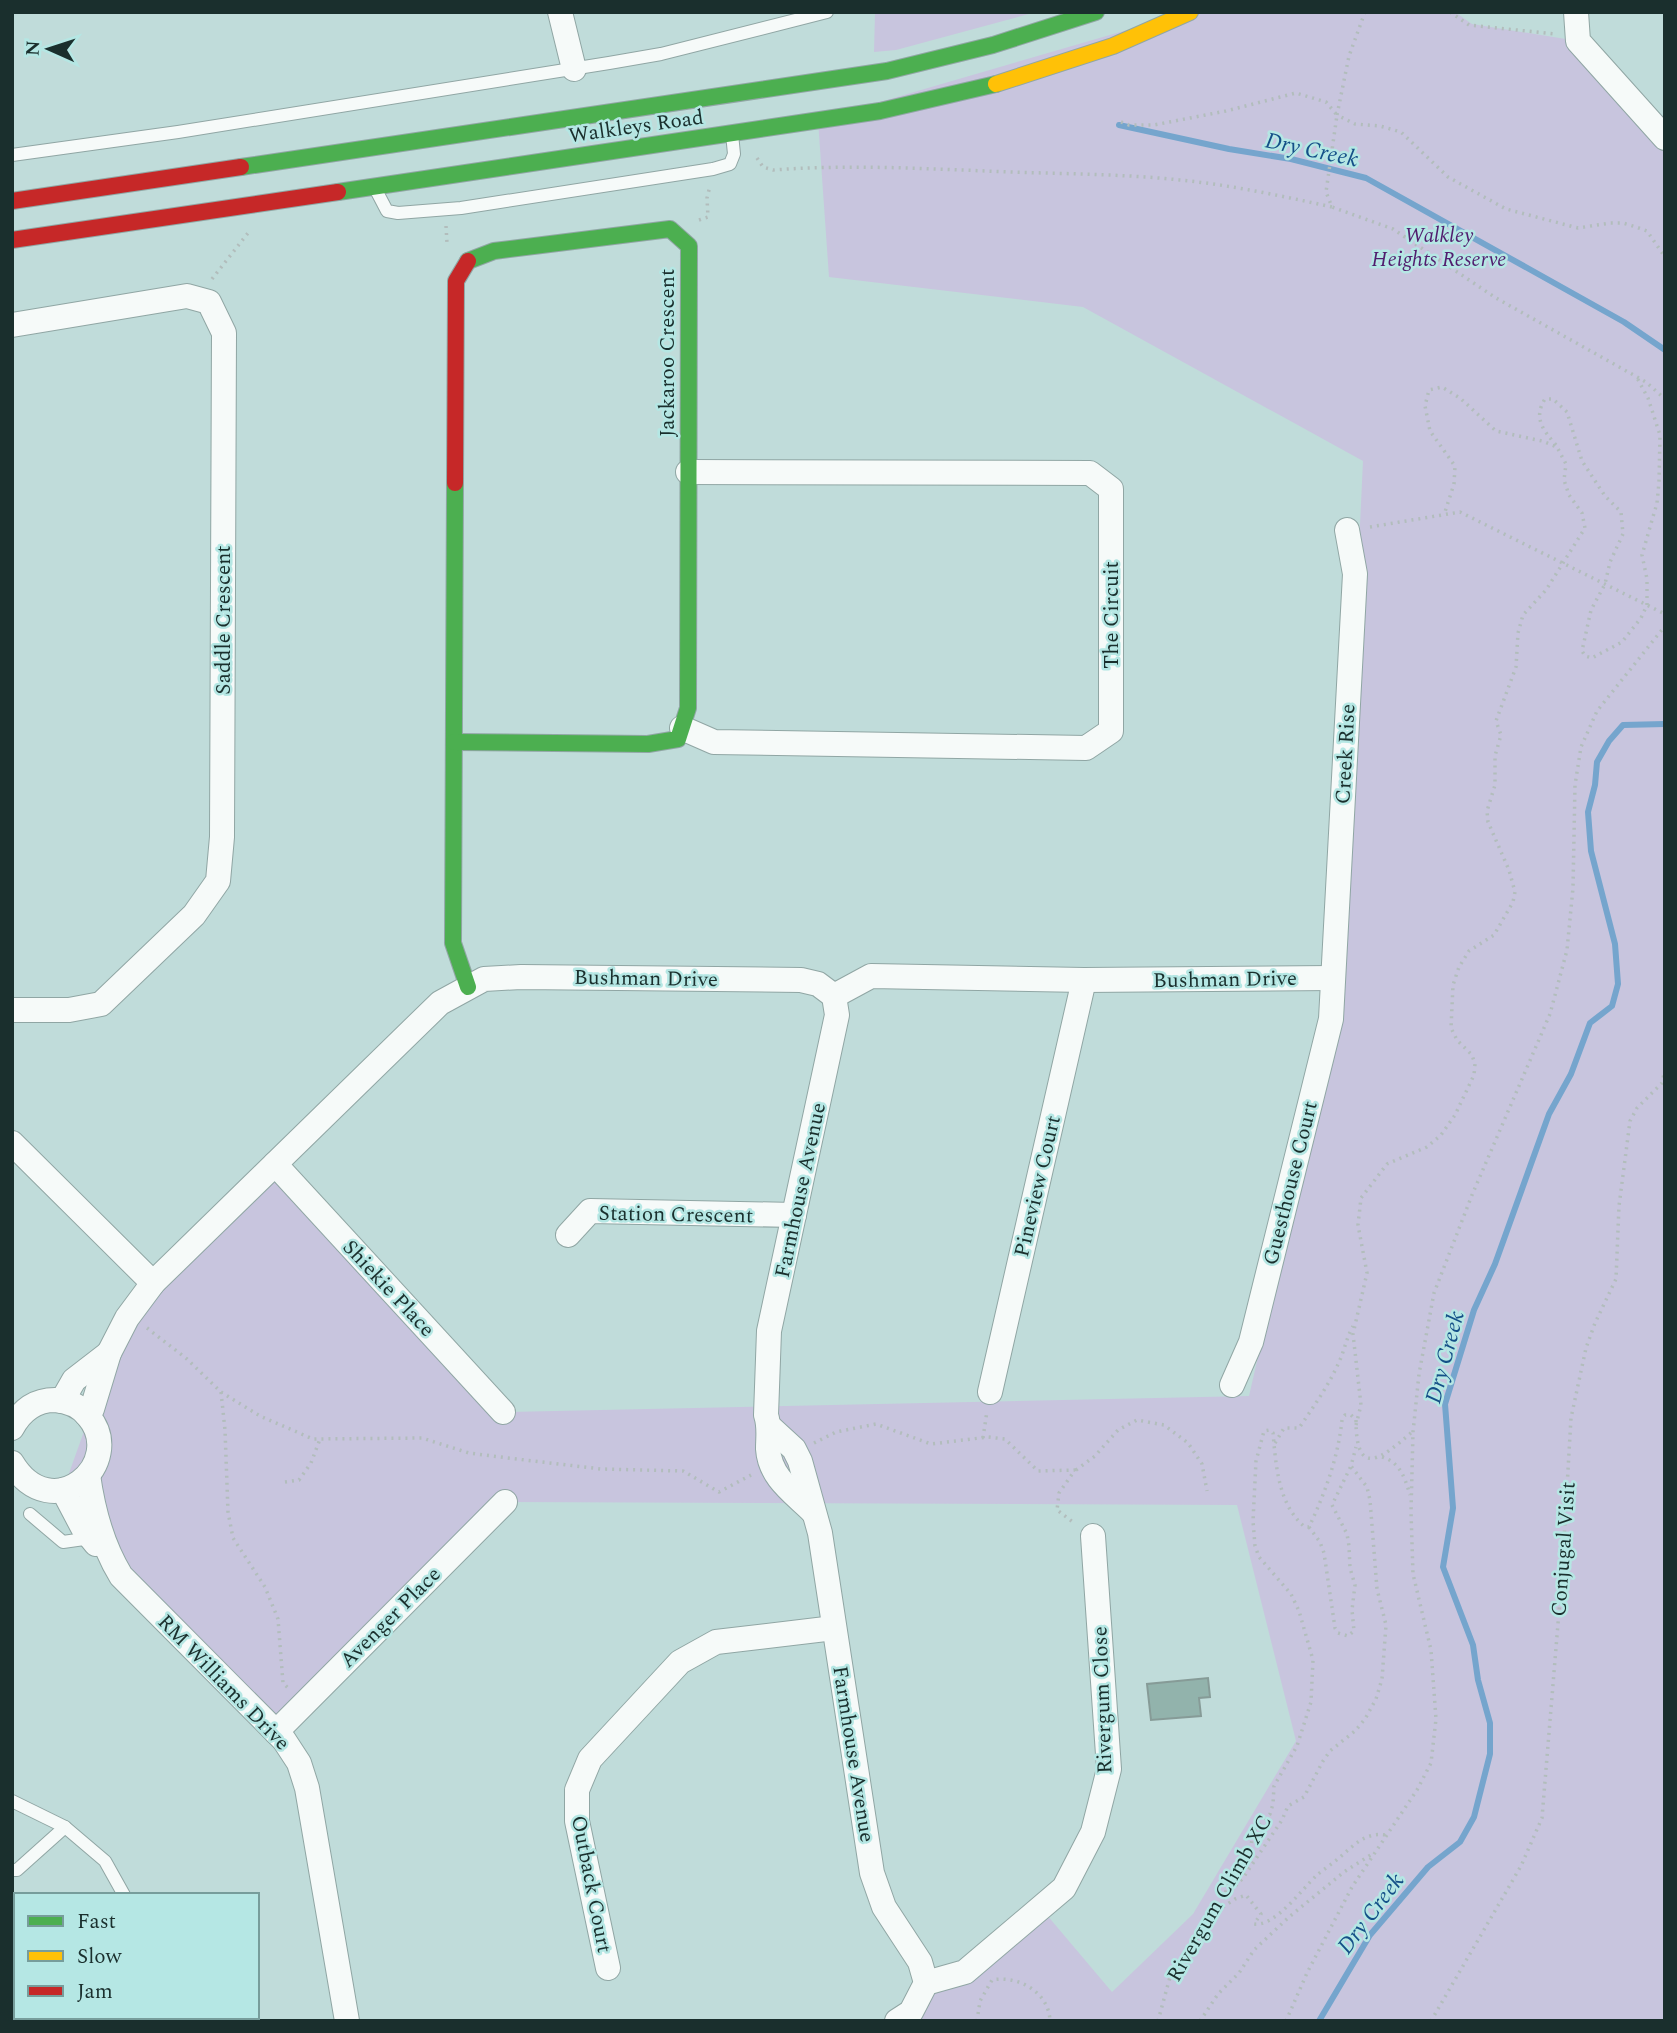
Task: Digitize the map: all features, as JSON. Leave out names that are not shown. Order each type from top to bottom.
[{"type":"main road","name":"Walkleys Road","points":[[12,201],[887,71],[1037,33],[1096,12]]},
{"type":"main road","name":"Walkleys Road","points":[[12,240],[880,111],[998,85],[1057,68],[1190,12]]},
{"type":"main road","name":"Jackaroo Crescent","points":[[670,229],[689,246],[688,708],[682,728]]},
{"type":"main road","points":[[468,986],[453,943],[456,281],[470,258],[494,251],[670,229]]},
{"type":"main road","points":[[454,742],[648,744],[678,739],[682,728]]},
{"type":"street","points":[[560,12],[574,69]]},
{"type":"street","points":[[1577,24],[1578,41],[1665,138]]},
{"type":"street","name":"Saddle Crescent","points":[[12,325],[187,296],[209,302],[224,333],[222,838],[218,881],[194,915],[101,1004],[69,1010],[12,1010]]},
{"type":"street","name":"The Circuit","points":[[682,728],[714,742],[1086,748],[1111,731],[1111,489],[1090,473],[688,472]]},
{"type":"street","name":"Creek Rise","points":[[1333,978],[1355,574],[1347,530]]},
{"type":"street","name":"Bushman Drive","points":[[87,1415],[92,1409],[109,1353],[127,1318],[153,1283],[440,1003],[484,979],[521,977],[801,980],[818,984],[834,996],[871,976],[1084,980],[1333,978]]},
{"type":"street","name":"Guesthouse Court","points":[[1232,1385],[1251,1342],[1331,1019],[1333,978]]},
{"type":"street","name":"Pineview Court","points":[[990,1392],[1084,980]]},
{"type":"street","name":"Farmhouse Avenue","points":[[771,1465],[768,1448],[770,1427],[766,1415],[769,1331],[837,1015],[834,996]]},
{"type":"street","points":[[12,1143],[153,1283]]},
{"type":"street","name":"Shiekie Place","points":[[275,1164],[503,1412]]},
{"type":"street","name":"Station Crescent","points":[[568,1235],[590,1211],[794,1215]]},
{"type":"street","name":"Bushman Drive","points":[[62,1401],[74,1380],[109,1353]]},
{"type":"street","points":[[12,1427],[33,1405],[47,1400],[62,1401],[70,1403],[87,1415],[94,1424],[99,1448],[96,1461],[88,1475],[71,1488],[63,1490],[51,1491],[28,1483],[12,1463]]},
{"type":"street","name":"Farmhouse Avenue","points":[[770,1427],[796,1452],[820,1532],[872,1873],[884,1907],[920,1962],[926,1983]]},
{"type":"street","points":[[771,1465],[775,1474],[814,1512]]},
{"type":"street","name":"RM Williams Drive","points":[[88,1475],[96,1521],[121,1576],[284,1740],[299,1763],[307,1788],[347,2021]]},
{"type":"street","name":"RM Williams Drive","points":[[63,1490],[91,1538],[113,1562]]},
{"type":"street","name":"Avenger Place","points":[[276,1732],[505,1502]]},
{"type":"street","name":"Rivergum Close","points":[[926,1983],[965,1972],[1064,1888],[1093,1832],[1109,1769],[1093,1536]]},
{"type":"street","name":"Outback Court","points":[[608,1968],[578,1821],[577,1790],[590,1759],[680,1662],[716,1642],[834,1628]]},
{"type":"street","points":[[897,2021],[911,2012],[926,1983]]},
{"type":"lane","points":[[12,155],[178,132],[661,54],[827,12]]},
{"type":"lane","points":[[375,186],[387,211],[398,213],[445,209],[716,168],[730,164],[734,153],[732,133]]},
{"type":"lane","name":"Walkleys Road","points":[[12,228],[76,231]]},
{"type":"lane","points":[[30,1514],[63,1542],[91,1538]]},
{"type":"lane","points":[[12,1801],[65,1827],[105,1861],[123,1893]]},
{"type":"lane","points":[[12,1870],[17,1870],[65,1827]]},
{"type":"path","points":[[1332,206],[1326,192],[1337,115],[1349,56],[1365,12]]},
{"type":"path","points":[[1450,12],[1469,25],[1577,24]]},
{"type":"path","points":[[1121,122],[1129,125],[1154,124],[1226,111],[1296,93],[1326,102],[1337,115],[1355,124],[1391,128],[1401,132],[1448,177],[1492,203],[1522,214],[1578,228],[1610,223],[1636,227],[1647,231],[1665,257]]},
{"type":"path","points":[[751,130],[756,156],[763,167],[773,170],[845,166],[1094,173],[1183,180],[1332,206],[1394,229],[1496,298],[1636,376],[1665,399]]},
{"type":"path","points":[[670,229],[708,216],[707,198],[716,168]]},
{"type":"path","points":[[445,209],[448,248]]},
{"type":"path","points":[[211,281],[248,233]]},
{"type":"path","points":[[1356,1425],[1361,1405],[1353,1334],[1367,1273],[1359,1225],[1361,1198],[1387,1164],[1427,1147],[1441,1135],[1455,1115],[1474,1075],[1475,1063],[1472,1055],[1457,1040],[1451,1028],[1453,985],[1459,967],[1469,951],[1494,935],[1513,902],[1515,892],[1509,870],[1488,822],[1487,811],[1495,785],[1495,757],[1501,736],[1496,721],[1516,667],[1518,633],[1523,615],[1546,590],[1585,528],[1581,513],[1569,495],[1564,480],[1566,464],[1541,427],[1538,415],[1545,398],[1553,399],[1567,412],[1583,461],[1605,496],[1621,512],[1623,534],[1605,584],[1591,610],[1586,629],[1582,651],[1585,656],[1592,658],[1622,642],[1641,618],[1647,605],[1647,579],[1642,555],[1657,503],[1660,435],[1648,398],[1636,376]]},
{"type":"path","points":[[1444,515],[1454,484],[1455,466],[1430,431],[1426,406],[1429,390],[1442,387],[1460,398],[1496,431],[1557,447]]},
{"type":"path","points":[[1347,530],[1460,512],[1665,614]]},
{"type":"path","points":[[1286,2021],[1313,1960],[1352,1887],[1417,1790],[1431,1763],[1436,1719],[1431,1650],[1413,1574],[1411,1499],[1413,1432],[1419,1374],[1434,1293],[1472,1195],[1550,1014],[1567,950],[1573,887],[1575,785],[1581,747],[1597,711],[1665,626]]},
{"type":"path","points":[[1665,927],[1665,977]]},
{"type":"path","name":"Conjugal Visit","points":[[1431,2021],[1521,1866],[1542,1818],[1562,1575],[1571,1418],[1586,1348],[1616,1279],[1619,1206],[1630,1121],[1637,1108],[1662,1083],[1665,1069]]},
{"type":"path","points":[[127,1318],[155,1332],[221,1392],[260,1416],[313,1439],[422,1438],[469,1453],[508,1458],[601,1469],[682,1471],[719,1492],[771,1465]]},
{"type":"path","points":[[1309,1527],[1335,1464],[1342,1420],[1345,1415],[1351,1415],[1356,1420],[1357,1446],[1351,1466],[1332,1505],[1347,1534],[1350,1568],[1355,1585],[1352,1610],[1354,1631],[1349,1636],[1338,1633],[1335,1628],[1321,1542],[1309,1527],[1299,1522],[1282,1494],[1274,1448],[1276,1438],[1284,1428],[1299,1428],[1325,1389],[1341,1359],[1343,1343],[1355,1322]]},
{"type":"path","points":[[221,1392],[228,1512],[233,1538],[265,1587],[278,1619],[284,1683],[304,1704]]},
{"type":"path","points":[[1093,1536],[1057,1510],[1059,1493],[1076,1470],[1095,1456],[1118,1430],[1137,1420],[1164,1424],[1188,1443],[1202,1464],[1207,1491]]},
{"type":"path","points":[[796,1452],[836,1432],[876,1424],[931,1444],[988,1437],[1005,1439],[1038,1471],[1076,1470]]},
{"type":"path","name":"Rivergum Climb XC","points":[[1158,2021],[1170,1977],[1224,1897],[1251,1846],[1253,1832],[1270,1814],[1274,1786],[1297,1746],[1311,1702],[1313,1660],[1299,1611],[1291,1594],[1259,1557],[1255,1546],[1253,1521],[1256,1461],[1264,1431],[1273,1433],[1274,1448]]},
{"type":"path","points":[[1382,1457],[1413,1432]]},
{"type":"path","points":[[285,1482],[299,1480],[311,1463],[320,1439]]},
{"type":"path","points":[[1357,1446],[1360,1453],[1370,1457],[1382,1457],[1396,1465],[1406,1481],[1411,1499]]},
{"type":"path","points":[[1224,1897],[1243,1878],[1282,1820],[1288,1806],[1304,1797],[1330,1751],[1366,1719],[1382,1679],[1386,1625],[1377,1589],[1370,1500],[1367,1487],[1351,1466]]},
{"type":"path","points":[[1215,1912],[1246,1895],[1261,1914],[1254,1924],[1260,1925],[1278,1914],[1354,1843],[1366,1836],[1386,1835]]},
{"type":"path","points":[[1200,2021],[1254,1950],[1344,1872],[1374,1853]]},
{"type":"path","points":[[977,2021],[980,2001],[992,1980],[1006,1978],[1017,1981],[1038,1994],[1046,2004],[1051,2021]]},
{"type":"green space","points":[[875,12],[1036,12],[896,50],[874,52]]},
{"type":"green space","name":"Walkley Heights Reserve","points":[[1189,12],[1455,12],[1472,24],[1578,41],[1665,138],[1665,2021],[897,2021],[918,1999],[1041,1908],[1112,1992],[1193,1914],[1296,1741],[1237,1505],[505,1502],[284,1740],[113,1562],[63,1490],[92,1409],[153,1283],[275,1164],[503,1412],[1249,1396],[1337,1015],[1363,461],[1083,307],[829,277],[818,120]]},
{"type":"building","points":[[1208,1678],[1210,1697],[1199,1698],[1201,1716],[1151,1720],[1147,1684]]},
{"type":"waterway","name":"Dry Creek","points":[[1119,125],[1229,149],[1291,159],[1366,178],[1624,322],[1665,350]]},
{"type":"waterway","name":"Dry Creek","points":[[1319,2021],[1370,1935],[1428,1867],[1460,1842],[1474,1817],[1490,1754],[1490,1723],[1478,1680],[1473,1645],[1443,1567],[1453,1508],[1445,1404],[1474,1310],[1495,1264],[1549,1114],[1571,1074],[1590,1023],[1612,1006],[1618,984],[1615,944],[1591,851],[1588,812],[1595,785],[1597,762],[1609,741],[1623,725],[1665,724]]},
{"type":"traffic: fast","points":[[241,167],[887,71],[993,45],[1096,12]]},
{"type":"traffic: fast","points":[[338,192],[880,111],[996,84]]},
{"type":"traffic: fast","points":[[454,742],[648,744],[678,739],[688,708],[689,246],[670,229],[494,251],[468,261]]},
{"type":"traffic: fast","points":[[455,483],[453,943],[468,987]]},
{"type":"traffic: slow","points":[[996,84],[1113,46],[1190,12]]},
{"type":"traffic: jam","points":[[12,201],[241,167]]},
{"type":"traffic: jam","points":[[12,240],[338,192]]},
{"type":"traffic: jam","points":[[455,483],[456,281],[468,261]]}]
